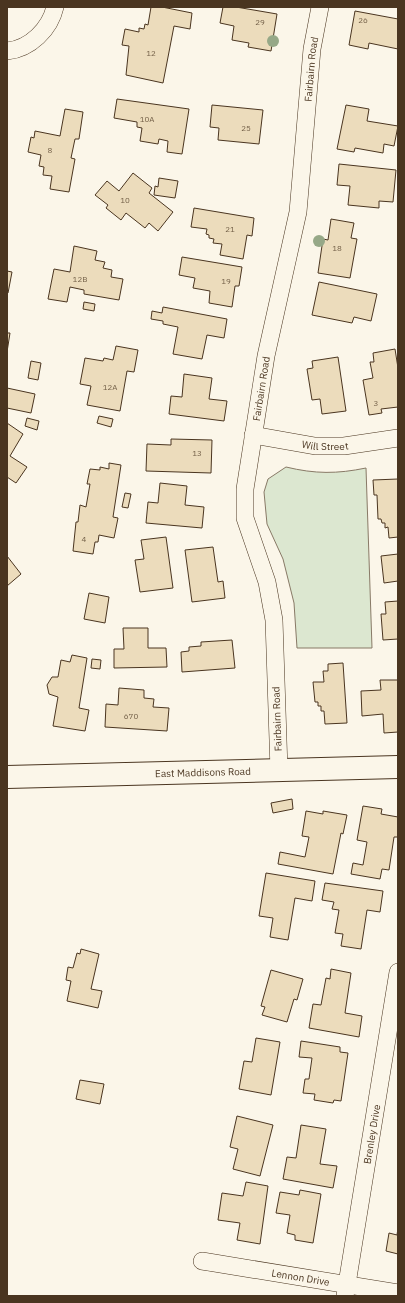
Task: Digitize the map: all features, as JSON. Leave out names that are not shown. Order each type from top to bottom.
[{"type":"street","points":[[7,50],[22,47],[38,36],[50,20],[55,7]]},
{"type":"street","name":"Fairbairn Road","points":[[279,770],[274,627],[271,602],[267,582],[245,518],[244,504],[253,435],[266,356],[298,212],[312,49],[320,7]]},
{"type":"street","name":"Will Street","points":[[253,435],[322,447],[344,446],[398,438]]},
{"type":"street","name":"East Maddisons Road","points":[[7,777],[398,767]]},
{"type":"street","name":"Brenley Drive","points":[[346,1290],[398,972]]},
{"type":"street","name":"Lennon Drive","points":[[202,1261],[346,1290],[398,1293]]},
{"type":"green space","points":[[286,467],[316,472],[345,471],[366,468],[372,648],[297,648],[294,603],[283,559],[267,524],[264,492],[268,479]]},
{"type":"building","points":[[151,7],[162,7],[192,13],[190,29],[174,26],[163,83],[126,75],[129,46],[122,45],[125,29],[139,32],[139,28],[144,29],[145,24],[148,25]]},
{"type":"building","points":[[223,7],[236,7],[277,14],[271,51],[248,47],[249,43],[232,40],[234,26],[220,23]]},
{"type":"building","points":[[355,11],[398,19],[398,49],[369,43],[368,49],[349,45]]},
{"type":"building","points":[[117,99],[189,109],[182,154],[167,152],[168,141],[159,139],[158,144],[140,141],[142,128],[137,127],[137,122],[114,118]]},
{"type":"building","points":[[212,105],[263,110],[259,144],[218,140],[219,128],[210,127]]},
{"type":"building","points":[[346,105],[369,109],[367,121],[398,126],[394,146],[384,144],[383,153],[355,148],[354,152],[337,149]]},
{"type":"building","points":[[65,109],[83,112],[79,139],[75,139],[71,158],[75,159],[69,192],[50,189],[52,176],[43,175],[44,167],[39,166],[41,155],[28,152],[31,137],[34,138],[35,131],[60,136]]},
{"type":"building","points":[[339,164],[396,170],[393,202],[379,201],[379,208],[348,205],[350,186],[337,185]]},
{"type":"building","points":[[133,173],[152,188],[149,193],[173,212],[158,231],[149,223],[145,228],[126,213],[121,220],[106,208],[108,205],[95,195],[107,181],[119,191]]},
{"type":"building","points":[[159,178],[178,181],[175,198],[154,195],[155,186],[158,187]]},
{"type":"building","points":[[194,208],[254,218],[252,236],[247,235],[243,259],[220,255],[222,244],[213,243],[214,239],[209,238],[209,235],[206,234],[207,229],[191,227]]},
{"type":"building","points":[[331,219],[354,223],[351,238],[357,239],[350,278],[318,273],[323,239],[328,240]]},
{"type":"building","points":[[74,246],[97,251],[95,260],[105,262],[103,268],[112,270],[111,277],[123,279],[119,300],[84,294],[84,290],[70,287],[67,302],[48,299],[54,269],[70,272]]},
{"type":"building","points":[[182,257],[242,267],[239,286],[235,286],[232,307],[209,303],[210,291],[193,288],[195,278],[179,275]]},
{"type":"building","points":[[7,271],[12,272],[8,293],[7,293]]},
{"type":"building","points":[[319,282],[377,294],[371,321],[354,317],[352,323],[312,315]]},
{"type":"building","points":[[84,302],[95,304],[94,311],[83,309]]},
{"type":"building","points":[[163,307],[227,319],[224,338],[207,335],[202,359],[173,354],[178,327],[163,324],[163,321],[151,319],[152,311],[162,313]]},
{"type":"building","points":[[7,333],[10,333],[7,352]]},
{"type":"building","points":[[116,346],[138,350],[134,372],[127,371],[120,411],[87,405],[91,386],[80,384],[85,358],[103,361],[104,358],[113,360]]},
{"type":"building","points":[[395,349],[398,368],[398,407],[381,409],[382,413],[369,415],[363,380],[373,378],[370,362],[374,362],[373,353]]},
{"type":"building","points":[[338,357],[346,411],[322,414],[320,399],[312,400],[307,369],[313,368],[312,361]]},
{"type":"building","points":[[31,361],[41,363],[38,380],[28,378]]},
{"type":"building","points":[[184,374],[212,378],[209,399],[227,401],[224,421],[169,414],[171,396],[182,397]]},
{"type":"building","points":[[7,388],[35,394],[31,413],[7,408]]},
{"type":"building","points":[[99,416],[113,419],[111,427],[97,423]]},
{"type":"building","points":[[27,418],[39,421],[37,430],[25,426]]},
{"type":"building","points":[[7,423],[23,434],[10,456],[27,467],[16,483],[7,477]]},
{"type":"building","points":[[171,439],[212,440],[211,473],[146,471],[147,444],[171,445]]},
{"type":"building","points":[[109,463],[121,465],[113,517],[118,518],[114,538],[99,535],[98,542],[95,542],[93,554],[73,551],[76,522],[78,522],[80,505],[86,507],[90,484],[87,484],[90,469],[100,470],[100,467],[109,469]]},
{"type":"building","points":[[398,479],[398,537],[389,538],[388,527],[385,528],[385,523],[382,523],[381,519],[378,519],[377,495],[374,495],[373,480]]},
{"type":"building","points":[[160,483],[187,486],[185,505],[204,507],[202,528],[146,523],[148,502],[158,503]]},
{"type":"building","points":[[125,493],[131,494],[128,508],[122,507]]},
{"type":"building","points":[[166,537],[173,588],[140,592],[135,560],[144,559],[141,540]]},
{"type":"building","points":[[213,547],[218,582],[223,581],[225,598],[192,602],[185,550]]},
{"type":"building","points":[[398,554],[398,581],[384,583],[381,556]]},
{"type":"building","points":[[7,556],[21,574],[7,586]]},
{"type":"building","points":[[89,593],[109,597],[105,623],[84,619]]},
{"type":"building","points":[[398,601],[398,639],[383,640],[381,614],[386,614],[385,602]]},
{"type":"building","points":[[123,628],[148,628],[148,648],[166,648],[167,667],[114,668],[114,649],[124,649]]},
{"type":"building","points":[[232,640],[235,668],[182,672],[181,652],[189,651],[189,647],[201,646],[201,642]]},
{"type":"building","points":[[72,655],[87,658],[79,708],[89,710],[85,731],[53,726],[58,697],[49,694],[47,685],[52,677],[58,677],[61,660],[70,662]]},
{"type":"building","points":[[92,659],[101,660],[100,669],[91,668]]},
{"type":"building","points":[[343,663],[347,723],[325,724],[324,711],[321,711],[321,706],[318,706],[318,702],[315,702],[313,682],[324,682],[323,671],[328,671],[328,664]]},
{"type":"building","points":[[380,680],[398,680],[398,732],[384,733],[383,714],[362,716],[361,691],[381,690]]},
{"type":"building","points":[[119,688],[144,690],[144,698],[154,699],[153,707],[169,708],[167,731],[105,727],[106,704],[118,705]]},
{"type":"building","points":[[292,799],[293,809],[273,813],[271,803]]},
{"type":"building","points":[[363,806],[382,809],[381,814],[398,817],[398,837],[394,837],[389,870],[382,869],[380,879],[351,874],[353,863],[363,865],[367,842],[357,840]]},
{"type":"building","points":[[306,811],[323,814],[323,811],[347,815],[343,834],[341,833],[333,874],[278,864],[280,852],[305,857],[309,837],[302,836]]},
{"type":"building","points":[[266,873],[315,881],[312,901],[295,898],[288,940],[270,937],[273,918],[259,916]]},
{"type":"building","points":[[325,883],[383,891],[380,912],[367,910],[361,949],[341,946],[343,934],[335,933],[339,910],[332,909],[334,902],[322,900]]},
{"type":"building","points":[[81,949],[99,954],[91,989],[102,991],[98,1008],[67,1001],[71,981],[66,980],[68,967],[73,968],[77,953],[80,954]]},
{"type":"building","points":[[331,969],[351,973],[345,1013],[362,1016],[359,1037],[309,1028],[313,1004],[321,1005],[326,978],[330,979]]},
{"type":"building","points":[[271,970],[303,979],[297,1000],[294,999],[287,1022],[262,1015],[265,1007],[261,1006]]},
{"type":"building","points":[[256,1038],[280,1042],[271,1095],[239,1089],[244,1061],[252,1062]]},
{"type":"building","points":[[301,1041],[340,1047],[340,1052],[348,1053],[341,1101],[334,1100],[333,1103],[314,1100],[315,1094],[303,1093],[305,1079],[309,1079],[312,1058],[299,1057]]},
{"type":"building","points":[[80,1080],[104,1084],[100,1104],[76,1099]]},
{"type":"building","points":[[237,1116],[273,1125],[260,1176],[233,1169],[238,1149],[230,1147]]},
{"type":"building","points":[[301,1125],[326,1129],[320,1164],[337,1166],[333,1188],[283,1179],[287,1157],[296,1158]]},
{"type":"building","points":[[246,1182],[268,1186],[260,1244],[237,1240],[240,1223],[218,1220],[222,1193],[243,1196]]},
{"type":"building","points":[[300,1190],[321,1194],[313,1243],[295,1240],[295,1235],[287,1233],[290,1215],[276,1213],[280,1192],[299,1195]]},
{"type":"building","points":[[398,1228],[398,1254],[386,1251],[389,1233],[397,1235]]}]
